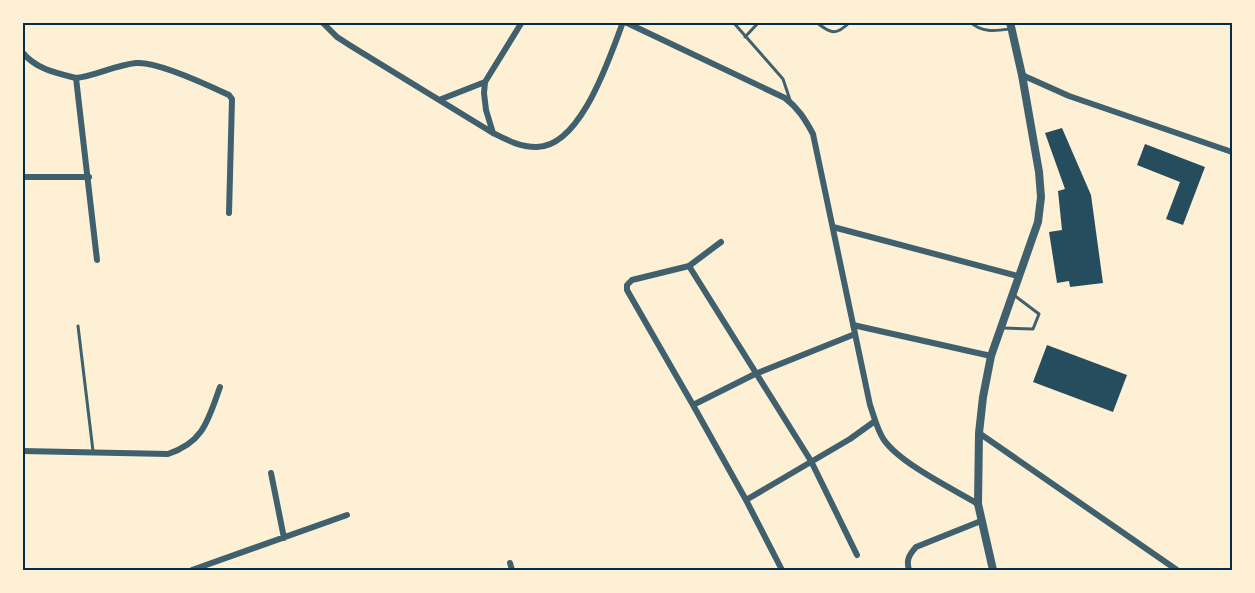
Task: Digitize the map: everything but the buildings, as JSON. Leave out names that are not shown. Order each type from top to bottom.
[{"type":"street","points":[[322,22],[344,41],[514,144],[538,147],[552,144],[564,134],[587,106],[624,22],[790,102],[805,118],[813,134],[875,421],[892,449],[915,466],[978,504]]},
{"type":"street","points":[[493,133],[486,110],[485,82],[522,22]]},
{"type":"street","points":[[993,570],[978,504],[979,433],[991,356],[1038,222],[1041,197],[1039,172],[1022,75],[1011,26]]},
{"type":"street","points":[[22,52],[30,62],[45,70],[76,78],[134,63],[143,63],[160,66],[229,95],[232,99],[229,213]]},
{"type":"street","points":[[1022,75],[1069,96],[1233,152]]},
{"type":"street","points":[[76,78],[97,260]]},
{"type":"street","points":[[440,100],[485,82]]},
{"type":"street","points":[[22,177],[89,177]]},
{"type":"street","points":[[833,227],[1018,276]]},
{"type":"street","points":[[721,243],[689,266],[632,280],[627,285],[627,290],[746,500],[782,570]]},
{"type":"street","points":[[689,266],[811,461],[857,555]]},
{"type":"street","points":[[853,325],[991,356]]},
{"type":"street","points":[[693,405],[755,374],[855,334]]},
{"type":"street","points":[[22,451],[168,454],[194,441],[206,426],[220,387]]},
{"type":"street","points":[[746,500],[850,439],[875,421]]},
{"type":"street","points":[[979,433],[1177,570]]},
{"type":"street","points":[[271,473],[284,538]]},
{"type":"street","points":[[192,570],[347,515]]},
{"type":"street","points":[[909,570],[907,564],[909,554],[916,547],[981,521]]},
{"type":"street","points":[[510,562],[512,570]]},
{"type":"lane","points":[[733,22],[783,79],[790,102]]},
{"type":"lane","points":[[745,36],[759,22]]},
{"type":"lane","points":[[816,22],[828,32],[835,33],[841,31],[850,22]]},
{"type":"lane","points":[[970,22],[979,29],[991,31],[1011,26]]},
{"type":"lane","points":[[1001,327],[1033,329],[1039,314],[1012,294]]},
{"type":"lane","points":[[78,326],[94,453]]}]
